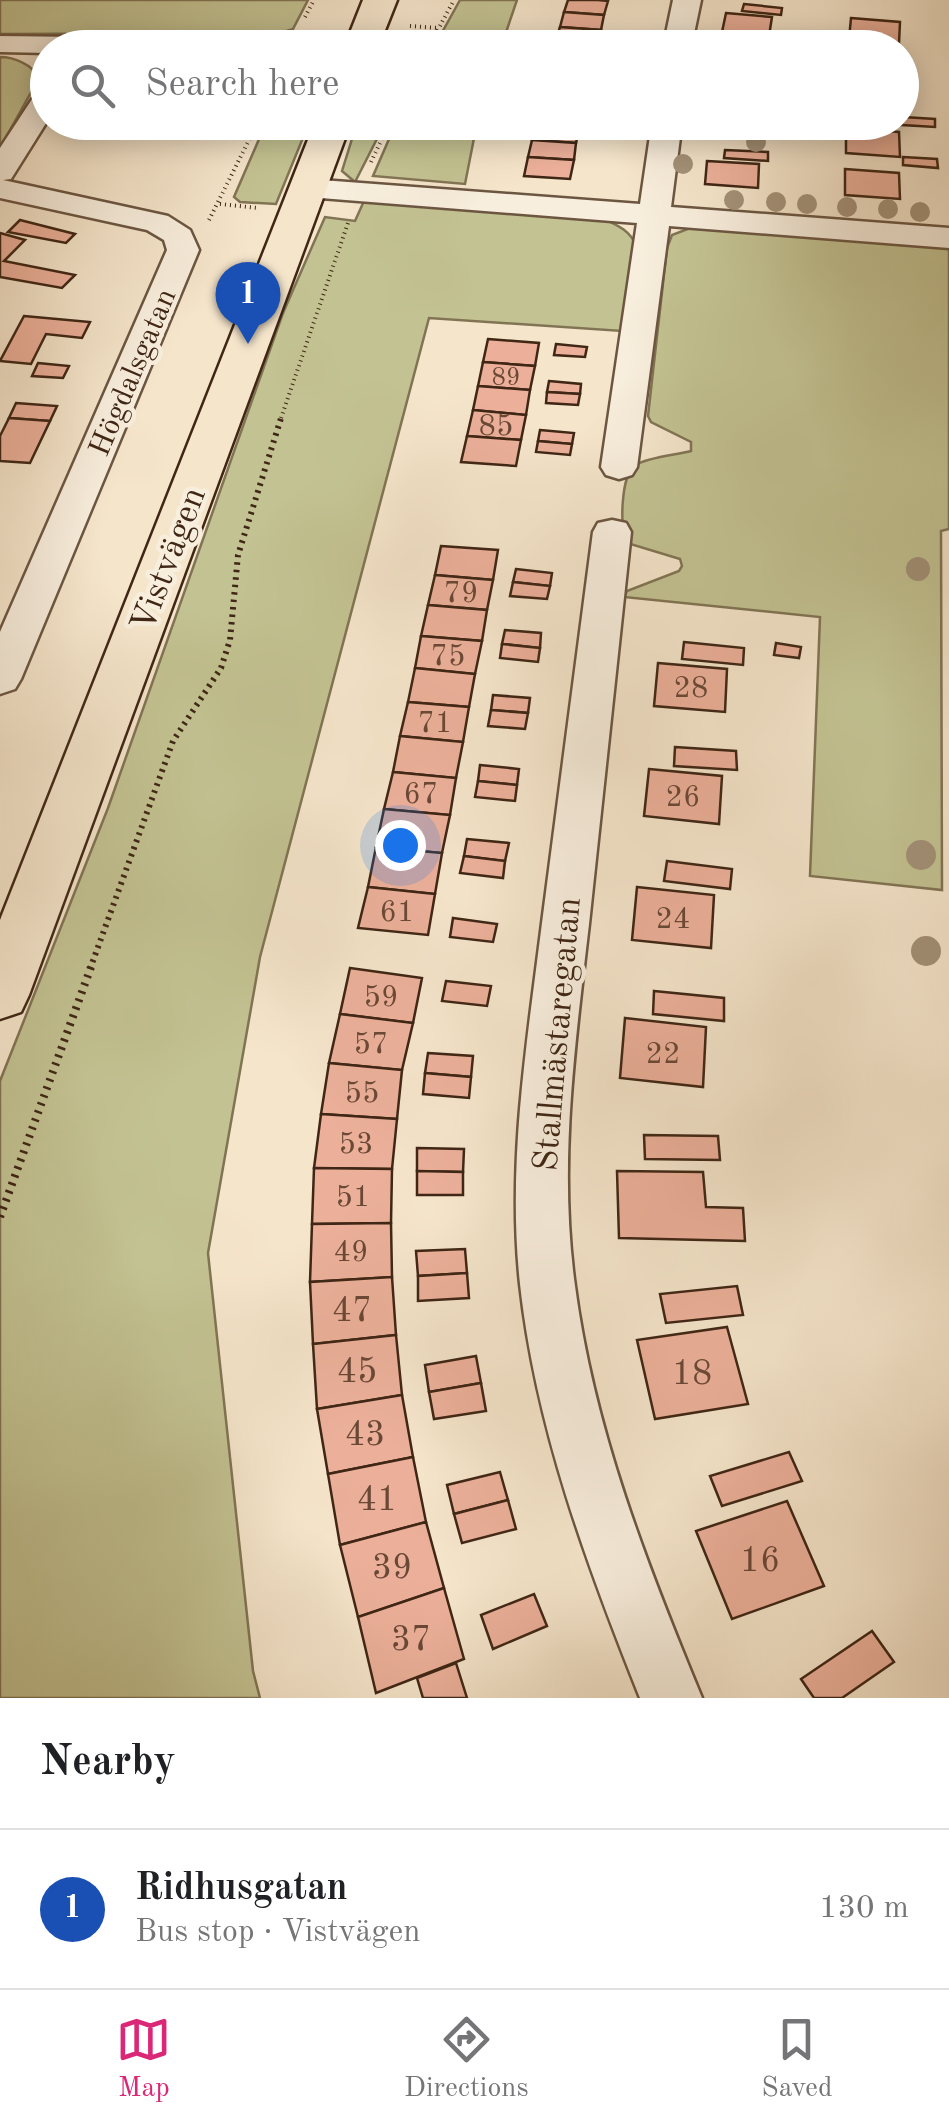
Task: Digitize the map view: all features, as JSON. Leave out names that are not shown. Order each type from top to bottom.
[{"type":"main road","points":[[368,30],[380,0]]},
{"type":"main road","name":"Vistvägen","points":[[0,995],[326,140]]},
{"type":"street","points":[[681,30],[687,0]]},
{"type":"street","points":[[0,44],[30,45]]},
{"type":"street","points":[[0,172],[30,124]]},
{"type":"street","points":[[619,468],[665,140]]},
{"type":"street","points":[[308,188],[949,238]]},
{"type":"street","name":"Högdalsgatan","points":[[0,189],[158,224],[183,242],[181,257],[0,679]]},
{"type":"street","name":"Stallmästaregatan","points":[[612,532],[542,1111],[541,1207],[550,1309],[575,1424],[618,1572],[671,1698]]},
{"type":"path","points":[[438,30],[454,0]]},
{"type":"path","points":[[183,242],[199,232],[220,204],[250,140]]},
{"type":"path","points":[[0,1217],[173,741],[221,668],[230,640],[238,556],[249,512],[359,192],[382,140]]},
{"type":"shaded area","points":[[0,0],[308,0],[290,30],[30,30],[30,34],[0,34]]},
{"type":"shaded area","points":[[460,0],[517,0],[507,30],[443,30]]},
{"type":"shaded area","points":[[0,57],[30,68],[30,94],[0,148]]},
{"type":"shaded area","points":[[259,140],[302,140],[276,204],[240,202],[234,197]]},
{"type":"shaded area","points":[[352,140],[376,140],[355,182],[342,171]]},
{"type":"shaded area","points":[[389,140],[474,140],[465,184],[373,176]]},
{"type":"shaded area","points":[[364,201],[604,219],[614,224],[627,232],[636,246],[622,331],[429,318],[260,957],[208,1253],[253,1671],[260,1698],[0,1698],[0,1081],[108,808],[283,313],[325,217],[355,221]]},
{"type":"shaded area","points":[[698,225],[949,247],[949,529],[941,531],[942,890],[810,876],[820,617],[624,597],[627,591],[679,571],[682,566],[680,559],[627,543],[623,502],[627,479],[635,465],[691,451],[691,442],[651,422],[648,416],[667,248],[672,235]]},
{"type":"building","points":[[568,0],[608,1],[604,15],[564,12]]},
{"type":"building","points":[[744,4],[782,8],[781,15],[742,11]]},
{"type":"building","points":[[564,12],[604,15],[601,30],[560,27]]},
{"type":"building","points":[[726,13],[772,17],[770,30],[722,30]]},
{"type":"building","points":[[851,18],[900,22],[900,30],[850,30]]},
{"type":"building","points":[[560,27],[601,30],[559,30]]},
{"type":"building","points":[[919,118],[935,119],[935,127],[919,126]]},
{"type":"building","points":[[532,140],[577,140],[576,143]]},
{"type":"building","points":[[532,140],[576,143],[574,160],[528,157]]},
{"type":"building","points":[[846,140],[899,140],[900,157],[846,153]]},
{"type":"building","points":[[725,150],[768,152],[768,161],[724,158]]},
{"type":"building","points":[[528,157],[574,160],[570,179],[524,176]]},
{"type":"building","points":[[903,157],[937,159],[938,168],[903,165]]},
{"type":"building","points":[[707,161],[759,164],[758,188],[705,184]]},
{"type":"building","points":[[845,169],[899,173],[900,199],[845,195]]},
{"type":"building","points":[[20,220],[75,234],[66,243],[8,232]]},
{"type":"building","points":[[0,233],[25,240],[4,261],[75,275],[62,288],[0,277]]},
{"type":"building","points":[[24,316],[90,322],[82,338],[46,334],[31,364],[0,361]]},
{"type":"building","points":[[488,339],[539,343],[535,366],[483,362]]},
{"type":"building","points":[[556,344],[587,347],[585,357],[554,355]]},
{"type":"building","points":[[483,362],[535,366],[530,390],[478,386]]},
{"type":"building","points":[[38,363],[69,366],[63,378],[32,376]]},
{"type":"building","points":[[549,381],[581,384],[580,394],[547,392]]},
{"type":"building","points":[[478,386],[530,390],[526,415],[473,410]]},
{"type":"building","points":[[547,392],[580,394],[578,405],[546,403]]},
{"type":"building","points":[[16,403],[57,406],[50,421],[9,418]]},
{"type":"building","points":[[473,410],[526,415],[521,440],[467,436]]},
{"type":"building","points":[[9,418],[50,421],[30,463],[0,461],[0,436]]},
{"type":"building","points":[[540,430],[574,433],[572,444],[538,441]]},
{"type":"building","points":[[467,436],[521,440],[516,466],[461,462]]},
{"type":"building","points":[[538,441],[572,444],[570,455],[536,452]]},
{"type":"building","points":[[441,546],[498,550],[493,580],[435,575]]},
{"type":"building","points":[[516,569],[552,573],[550,586],[513,582]]},
{"type":"building","points":[[435,575],[493,580],[487,610],[428,605]]},
{"type":"building","points":[[513,582],[550,586],[547,599],[510,596]]},
{"type":"building","points":[[428,605],[487,610],[482,641],[421,636]]},
{"type":"building","points":[[505,630],[541,633],[540,648],[502,644]]},
{"type":"building","points":[[421,636],[482,641],[475,674],[415,668]]},
{"type":"building","points":[[684,642],[744,648],[743,665],[682,659]]},
{"type":"building","points":[[776,643],[801,647],[799,658],[774,655]]},
{"type":"building","points":[[502,644],[540,648],[538,662],[500,658]]},
{"type":"building","points":[[658,663],[727,669],[725,712],[654,706]]},
{"type":"building","points":[[415,668],[475,674],[469,707],[408,702]]},
{"type":"building","points":[[493,695],[530,698],[528,713],[491,710]]},
{"type":"building","points":[[408,702],[469,707],[463,742],[400,736]]},
{"type":"building","points":[[491,710],[528,713],[525,729],[488,726]]},
{"type":"building","points":[[400,736],[463,742],[456,778],[393,772]]},
{"type":"building","points":[[675,747],[736,751],[737,770],[674,766]]},
{"type":"building","points":[[480,765],[519,769],[517,785],[478,781]]},
{"type":"building","points":[[649,769],[722,776],[719,824],[644,816]]},
{"type":"building","points":[[393,772],[456,778],[450,815],[384,809]]},
{"type":"building","points":[[478,781],[517,785],[515,801],[475,797]]},
{"type":"building","points":[[384,809],[450,815],[442,853],[376,847]]},
{"type":"building","points":[[467,839],[509,843],[505,861],[464,856]]},
{"type":"building","points":[[376,847],[442,853],[435,894],[368,887]]},
{"type":"building","points":[[464,856],[505,861],[503,878],[460,873]]},
{"type":"building","points":[[667,861],[732,869],[730,889],[664,881]]},
{"type":"building","points":[[368,887],[435,894],[428,935],[358,928]]},
{"type":"building","points":[[637,887],[714,895],[711,948],[632,940]]},
{"type":"building","points":[[453,918],[497,924],[493,942],[450,937]]},
{"type":"building","points":[[350,968],[422,978],[413,1023],[340,1014]]},
{"type":"building","points":[[446,981],[491,986],[487,1006],[442,1001]]},
{"type":"building","points":[[654,991],[724,998],[724,1021],[653,1014]]},
{"type":"building","points":[[340,1014],[413,1023],[402,1070],[329,1063]]},
{"type":"building","points":[[625,1018],[706,1027],[703,1087],[620,1078]]},
{"type":"building","points":[[428,1053],[473,1056],[471,1077],[425,1073]]},
{"type":"building","points":[[329,1063],[402,1070],[397,1119],[321,1114]]},
{"type":"building","points":[[425,1073],[471,1077],[469,1098],[423,1094]]},
{"type":"building","points":[[321,1114],[397,1119],[392,1169],[314,1168]]},
{"type":"building","points":[[644,1135],[718,1136],[720,1160],[645,1159]]},
{"type":"building","points":[[417,1148],[464,1149],[463,1172],[417,1171]]},
{"type":"building","points":[[314,1168],[392,1169],[391,1223],[312,1224]]},
{"type":"building","points":[[417,1171],[463,1172],[463,1195],[417,1195]]},
{"type":"building","points":[[617,1171],[703,1172],[706,1207],[743,1208],[745,1241],[619,1238]]},
{"type":"building","points":[[391,1223],[392,1277],[310,1282],[312,1224]]},
{"type":"building","points":[[465,1249],[467,1273],[418,1276],[416,1251]]},
{"type":"building","points":[[467,1273],[469,1298],[418,1301],[418,1276]]},
{"type":"building","points":[[392,1277],[396,1335],[313,1344],[310,1282]]},
{"type":"building","points":[[737,1286],[743,1315],[666,1323],[660,1294]]},
{"type":"building","points":[[727,1327],[748,1404],[655,1419],[637,1340]]},
{"type":"building","points":[[396,1335],[402,1395],[317,1409],[313,1344]]},
{"type":"building","points":[[476,1356],[481,1383],[429,1392],[425,1365]]},
{"type":"building","points":[[481,1383],[486,1411],[434,1419],[429,1392]]},
{"type":"building","points":[[402,1395],[413,1457],[328,1474],[317,1409]]},
{"type":"building","points":[[789,1452],[802,1481],[722,1506],[710,1476]]},
{"type":"building","points":[[413,1457],[426,1522],[340,1545],[328,1474]]},
{"type":"building","points":[[500,1472],[508,1500],[454,1514],[447,1485]]},
{"type":"building","points":[[508,1500],[516,1529],[462,1543],[454,1514]]},
{"type":"building","points":[[787,1501],[824,1586],[732,1619],[696,1531]]},
{"type":"building","points":[[426,1522],[444,1588],[358,1617],[340,1545]]},
{"type":"building","points":[[444,1588],[464,1659],[376,1693],[358,1617]]},
{"type":"building","points":[[534,1594],[547,1626],[493,1649],[481,1615]]},
{"type":"building","points":[[872,1631],[894,1662],[842,1698],[814,1698],[801,1679]]},
{"type":"building","points":[[456,1663],[467,1698],[423,1698],[417,1678]]},
{"type":"place","name":"Ridhusgatan","points":[[248,344]]}]
